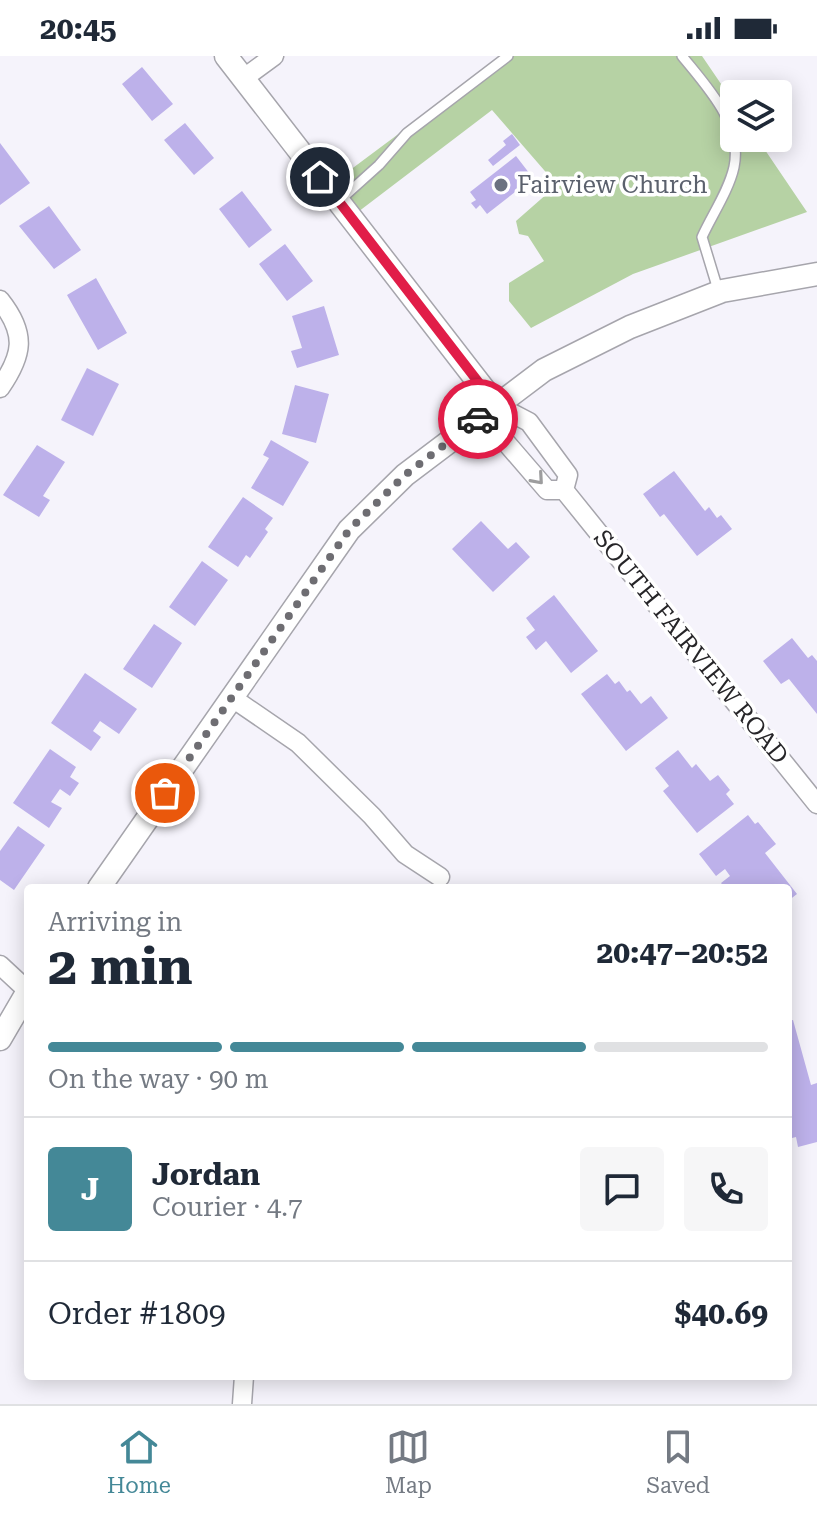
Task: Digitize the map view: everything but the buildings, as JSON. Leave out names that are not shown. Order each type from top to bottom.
[{"type":"street","points":[[226,56],[496,405],[529,422],[568,475],[564,490],[547,490],[503,439],[496,405]]},
{"type":"street","points":[[244,78],[274,56]]},
{"type":"street","points":[[102,884],[349,530],[405,475],[544,370],[630,327],[719,293],[817,274]]},
{"type":"street","points":[[0,300],[9,311],[21,341],[16,365],[0,388]]},
{"type":"street","name":"SOUTH FAIRVIEW ROAD","points":[[564,490],[817,803]]},
{"type":"street","points":[[231,697],[298,743],[372,816],[405,854],[440,877]]},
{"type":"street","points":[[0,965],[24,987]]},
{"type":"street","points":[[0,1039],[24,998]]},
{"type":"street","points":[[242,1404],[244,1380]]},
{"type":"lane","points":[[339,201],[379,165],[407,133],[508,56]]},
{"type":"lane","points":[[682,56],[715,100],[733,132],[734,169],[702,237],[719,293]]},
{"type":"green space","points":[[503,56],[702,56],[720,82],[720,152],[766,152],[807,212],[633,274],[531,328],[509,301],[509,283],[544,261],[528,236],[519,234],[516,221],[557,185],[492,110],[354,215],[330,185]]},
{"type":"way so far","points":[[165,793],[349,530],[405,475],[478,419]]},
{"type":"place","name":"Fairview Church","points":[[501,185]]},
{"type":"route","points":[[320,177],[496,405],[478,419]]}]
